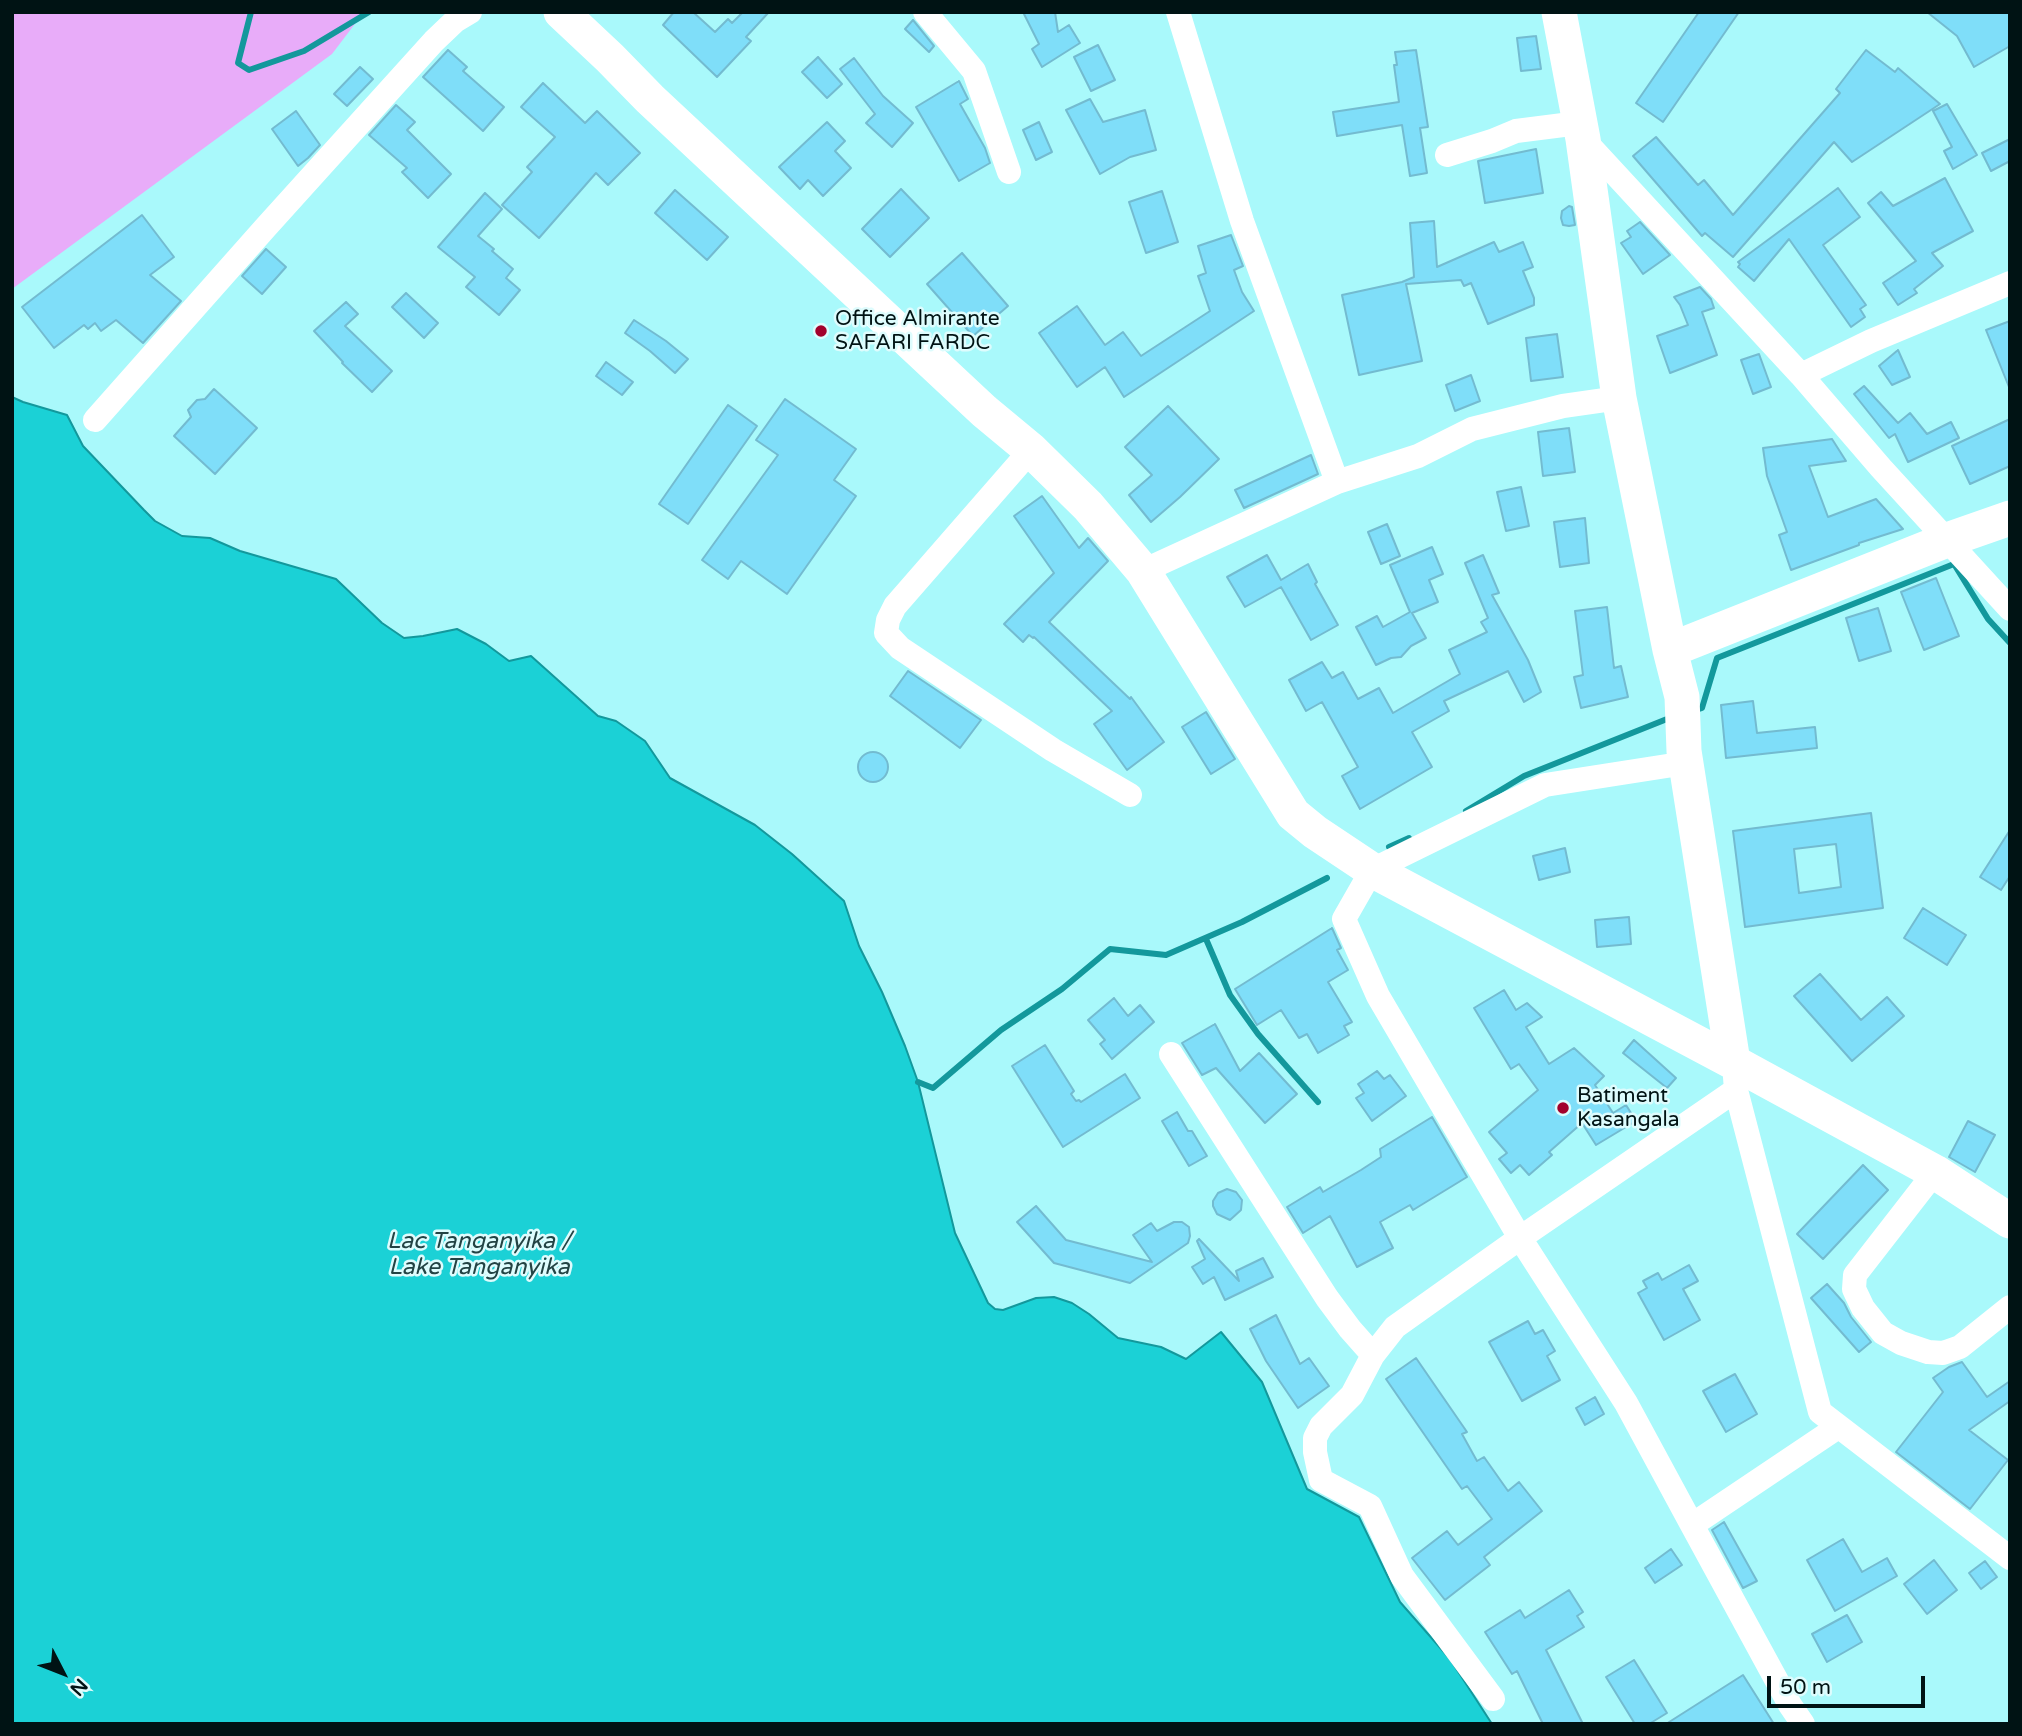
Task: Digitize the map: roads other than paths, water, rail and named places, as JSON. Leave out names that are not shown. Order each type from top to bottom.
[{"type":"street","points":[[95,420],[435,41],[455,21],[470,12]]},
{"type":"street","points":[[561,12],[650,99],[984,411],[1031,450],[1088,506],[1143,570],[1293,814],[1372,870],[1735,1076],[1935,1172],[2010,1221]]},
{"type":"street","points":[[925,12],[974,71],[1009,172]]},
{"type":"street","points":[[1178,12],[1242,221],[1337,482]]},
{"type":"street","points":[[1559,12],[1581,131],[1619,398],[1682,697],[1685,757],[1735,1076],[1820,1412],[2010,1558]]},
{"type":"street","points":[[1447,155],[1516,131],[1581,131],[1881,468],[2010,608]]},
{"type":"street","points":[[1801,375],[1871,341],[2010,284]]},
{"type":"street","points":[[1143,570],[1337,482],[1418,456],[1472,429],[1563,406],[1619,398]]},
{"type":"street","points":[[1031,450],[895,606],[888,620],[886,633],[900,648],[1053,750],[1130,795]]},
{"type":"street","points":[[1671,650],[2010,517]]},
{"type":"street","points":[[1685,757],[1545,785],[1372,870],[1344,919],[1378,996],[1520,1238],[1626,1403],[1790,1705],[1803,1724]]},
{"type":"street","points":[[1171,1054],[1327,1298],[1373,1356]]},
{"type":"street","points":[[1493,1699],[1402,1576],[1370,1506],[1321,1480],[1315,1438],[1321,1426],[1352,1395],[1373,1356],[1395,1327],[1520,1238],[1735,1076]]},
{"type":"street","points":[[1935,1172],[1855,1275],[1854,1289],[1863,1308],[1883,1333],[1901,1343],[1928,1352],[1943,1353],[1960,1347],[2010,1307]]},
{"type":"street","points":[[1692,1524],[1838,1427]]},
{"type":"water","name":"Lac Tanganyika / Lake Tanganyika","points":[[12,397],[67,415],[83,446],[155,521],[182,536],[210,538],[240,551],[336,579],[382,623],[404,638],[457,629],[486,644],[509,661],[531,656],[598,716],[616,721],[645,741],[670,778],[755,825],[792,854],[844,901],[859,946],[882,992],[918,1082],[955,1233],[988,1303],[995,1309],[1003,1310],[1036,1298],[1054,1297],[1072,1303],[1118,1338],[1161,1347],[1186,1359],[1221,1332],[1262,1382],[1307,1489],[1359,1517],[1400,1602],[1450,1659],[1492,1724],[12,1724]]},
{"type":"waterway","points":[[251,12],[238,63],[249,70],[304,51],[369,12]]},
{"type":"waterway","points":[[1693,711],[1702,708],[1717,658],[1954,564],[1988,619],[2010,643]]},
{"type":"waterway","points":[[1466,811],[1524,776],[1672,717]]},
{"type":"waterway","points":[[1389,847],[1409,838]]},
{"type":"waterway","points":[[918,1082],[933,1088],[1001,1030],[1062,989],[1110,949],[1166,955],[1242,922],[1327,878]]},
{"type":"waterway","points":[[1206,939],[1230,995],[1258,1034],[1318,1102]]},
{"type":"place","name":"Office Almirante SAFARI FARDC","points":[[821,331]]},
{"type":"place","name":"Batiment Kasangala","points":[[1563,1108]]}]
